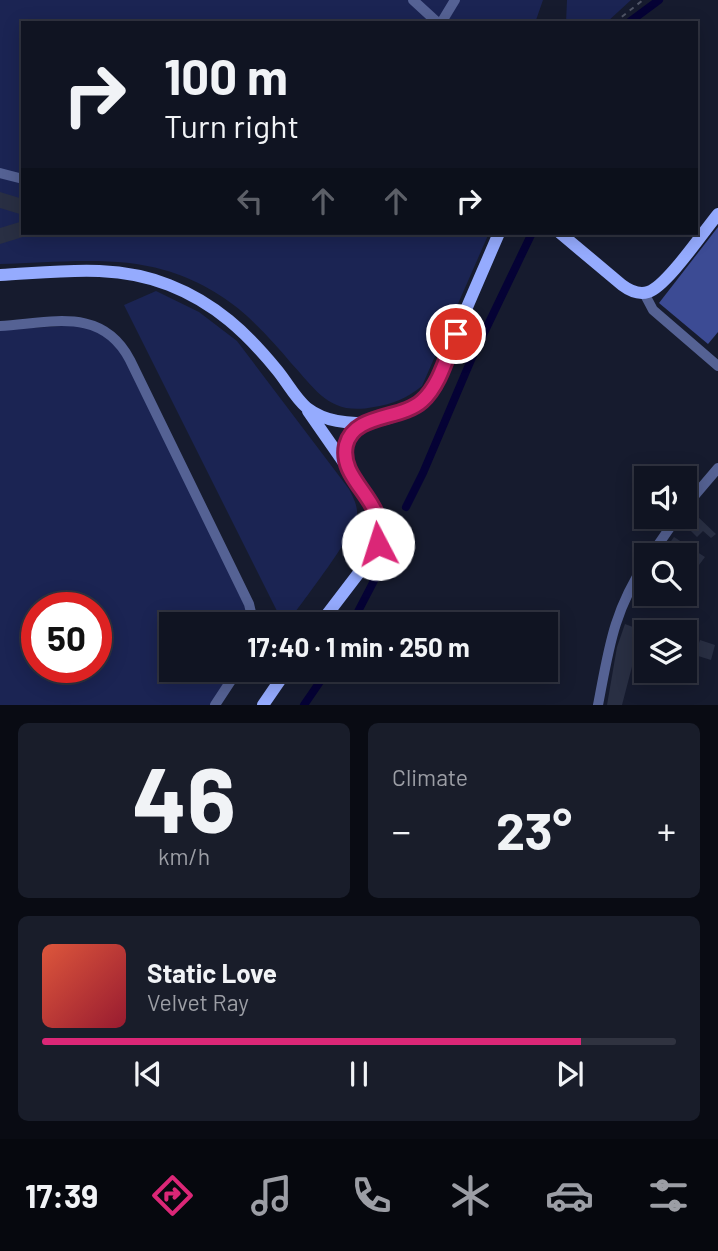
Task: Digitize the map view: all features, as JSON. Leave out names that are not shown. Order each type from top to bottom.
[{"type":"main road","points":[[562,235],[622,285],[632,291],[644,293],[660,286],[718,214]]},
{"type":"main road","points":[[349,470],[345,452],[349,438],[356,429],[411,408],[423,400],[432,389],[498,235]]},
{"type":"main road","points":[[0,275],[110,271],[130,273],[170,285],[204,302],[235,324],[261,349],[302,403],[377,513],[380,539],[374,553],[329,612]]},
{"type":"main road","points":[[302,403],[317,414],[334,421],[351,424],[370,422]]},
{"type":"main road","points":[[263,705],[279,682]]},
{"type":"street","points":[[413,0],[438,21]]},
{"type":"street","points":[[441,21],[455,0]]},
{"type":"street","points":[[0,173],[21,178]]},
{"type":"street","points":[[644,293],[653,310],[718,366]]},
{"type":"street","points":[[0,326],[90,323],[104,329],[120,343],[251,612]]},
{"type":"street","points":[[697,493],[718,468]]},
{"type":"street","points":[[598,705],[617,615],[634,580]]},
{"type":"street","points":[[215,705],[230,682]]},
{"type":"path","points":[[617,21],[643,0]]},
{"type":"shaded area","points":[[0,0],[543,0],[536,21],[21,21],[21,235],[488,235],[422,386],[405,397],[387,404],[359,409],[335,404],[317,392],[270,339],[238,309],[208,288],[164,270],[145,265],[104,261],[0,264]]},
{"type":"shaded area","points":[[567,0],[631,0],[608,21],[566,21]]},
{"type":"shaded area","points":[[718,227],[718,332],[708,344],[659,303]]},
{"type":"shaded area","points":[[156,291],[199,312],[237,341],[349,489],[357,508],[354,525],[295,612],[278,612],[124,305]]},
{"type":"shaded area","points":[[78,325],[92,327],[119,346],[248,612],[159,612],[159,682],[226,682],[212,705],[0,705],[0,330]]},
{"type":"building","points":[[0,192],[21,198],[21,214],[0,208]]},
{"type":"building","points":[[21,222],[23,237],[0,244],[0,228]]},
{"type":"building","points":[[697,516],[716,534],[711,538],[703,531],[697,537],[689,529],[697,529]]},
{"type":"building","points":[[674,537],[683,543],[670,543]]},
{"type":"building","points":[[697,552],[705,557],[697,568]]},
{"type":"building","points":[[625,624],[634,627],[634,659],[622,705],[607,705],[617,647]]},
{"type":"building","points":[[700,640],[715,645],[711,660],[697,656]]},
{"type":"waterway","points":[[631,21],[659,0]]},
{"type":"waterway","points":[[406,507],[471,360],[531,235]]},
{"type":"waterway","points":[[358,612],[391,548]]},
{"type":"waterway","points":[[304,705],[320,682]]},
{"type":"route","points":[[378,544],[380,526],[377,513],[349,470],[345,452],[348,441],[351,434],[362,425],[407,411],[423,400],[432,389],[456,334]]}]
